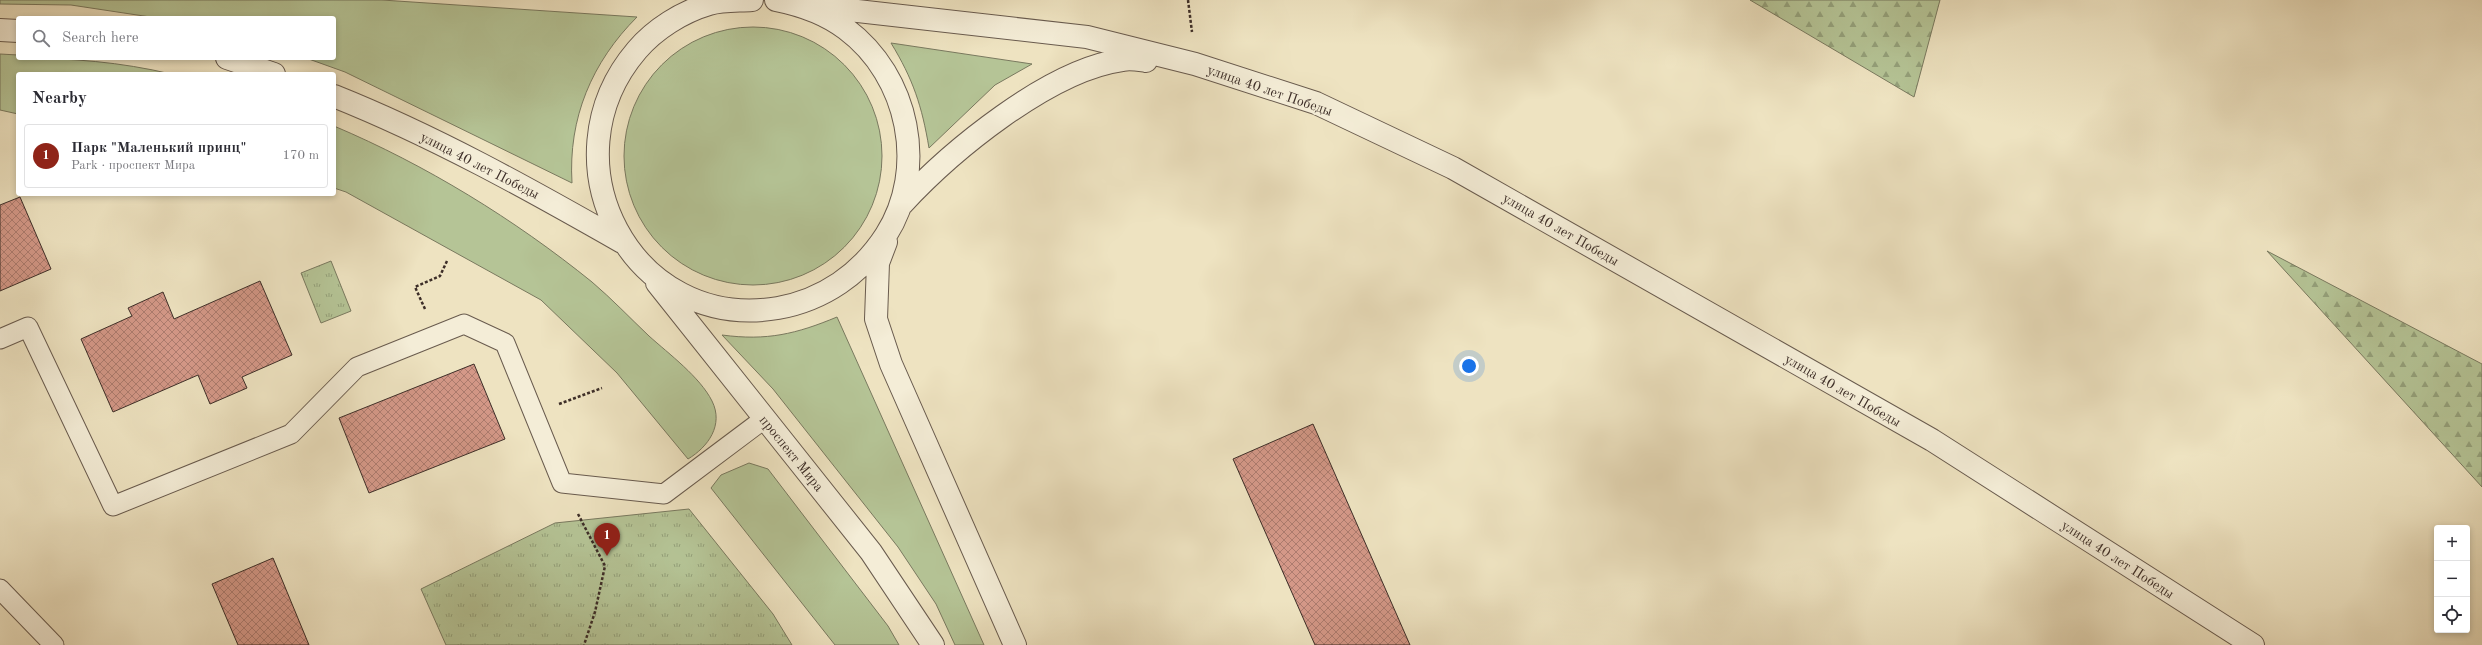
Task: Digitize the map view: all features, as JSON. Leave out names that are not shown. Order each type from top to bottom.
[{"type":"street","points":[[752,0],[710,4],[676,18],[647,39],[623,67],[606,99],[598,134],[598,170],[606,206],[622,242],[644,267],[670,287],[699,301],[730,309],[763,310],[795,305],[825,293],[842,282],[852,275],[875,252],[896,215],[928,176],[1004,114],[1067,78],[1095,66],[1123,59],[1195,64]]},
{"type":"street","points":[[786,2],[822,14],[846,29],[867,48],[884,70],[897,95],[906,122],[909,150],[907,178],[896,215],[878,263],[876,319],[891,364],[1015,645]]},
{"type":"street","name":"улица 40 лет Победы","points":[[786,2],[1087,37],[1195,64],[1316,103],[1453,168],[1932,440],[2253,645]]},
{"type":"street","points":[[0,30],[16,30]]},
{"type":"street","points":[[233,60],[268,72]]},
{"type":"street","name":"улица 40 лет Победы","points":[[336,97],[391,119],[539,194],[622,242]]},
{"type":"street","name":"проспект Мира","points":[[644,267],[871,552],[933,645]]},
{"type":"lane","points":[[0,339],[28,327],[114,506],[292,434],[357,367],[464,324],[505,343],[562,483],[664,494],[764,419]]},
{"type":"lane","points":[[0,589],[54,645]]},
{"type":"path","points":[[415,287],[440,276],[448,261]]},
{"type":"path","points":[[557,405],[602,388]]},
{"type":"path","points":[[562,483],[605,566],[595,612],[584,645]]},
{"type":"green space","points":[[0,0],[382,0],[637,17],[621,34],[607,53],[586,92],[574,136],[572,183],[345,72],[312,60],[336,60],[336,16],[144,16],[71,5],[0,4]]},
{"type":"green space","points":[[1750,0],[1940,0],[1914,97]]},
{"type":"green space","points":[[753,27],[778,30],[814,42],[835,56],[853,74],[867,95],[872,107],[879,131],[882,156],[879,181],[867,217],[853,238],[835,256],[814,270],[802,275],[778,282],[753,285],[728,282],[692,270],[671,256],[653,238],[639,217],[634,205],[627,181],[624,156],[627,131],[639,95],[653,74],[671,56],[692,42],[704,37],[728,30]]},
{"type":"green space","points":[[891,43],[1032,64],[995,85],[929,148],[916,93],[899,56]]},
{"type":"green space","points":[[0,54],[16,55],[16,60],[76,60],[133,66],[162,72],[16,72],[16,114],[0,110]]},
{"type":"green space","points":[[336,127],[368,141],[435,176],[500,215],[532,237],[592,282],[649,336],[684,366],[700,383],[712,401],[715,410],[715,427],[708,442],[688,459],[617,373],[541,300],[346,192],[336,189]]},
{"type":"green space","points":[[2267,251],[2482,364],[2482,487]]},
{"type":"green space","points":[[331,261],[351,311],[321,323],[301,273]]},
{"type":"green space","points":[[837,317],[984,645],[955,645],[936,604],[898,547],[773,389],[722,335],[753,337],[781,335],[808,328]]},
{"type":"green space","points":[[749,463],[768,469],[888,626],[899,645],[835,645],[711,488],[721,475]]},
{"type":"green space","points":[[689,509],[773,614],[792,645],[446,645],[421,589],[555,523]]},
{"type":"building","points":[[20,197],[51,269],[0,291],[0,205]]},
{"type":"building","points":[[260,281],[292,355],[242,377],[247,388],[210,404],[198,375],[113,412],[81,339],[132,316],[128,308],[163,292],[174,319]]},
{"type":"building","points":[[474,364],[505,439],[369,493],[339,418]]},
{"type":"building","points":[[1313,424],[1410,645],[1315,645],[1233,459]]},
{"type":"building","points":[[273,558],[309,645],[238,645],[212,584]]},
{"type":"place","name":"Парк \"Маленький принц\"","points":[[607,556]]}]
